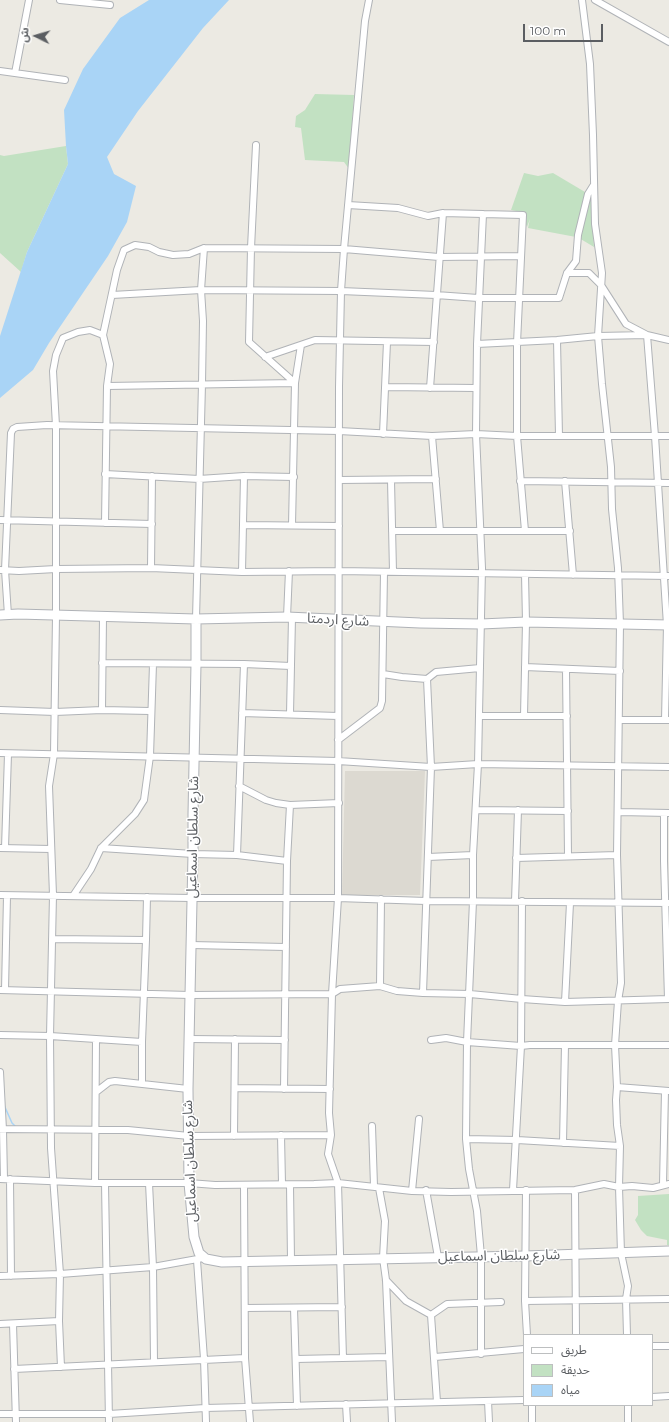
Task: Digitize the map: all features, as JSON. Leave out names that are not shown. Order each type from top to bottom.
[{"type":"street","points":[[15,73],[29,0]]},
{"type":"street","points":[[60,0],[110,5]]},
{"type":"street","points":[[343,1358],[338,1183],[328,1154],[331,1135],[329,1113],[332,994],[338,898],[339,387],[341,291],[344,249],[365,21],[369,0]]},
{"type":"street","points":[[582,0],[590,64],[595,224],[602,273],[598,336],[612,482],[612,508],[618,575],[620,624],[617,855],[621,983],[618,1001],[615,1044],[617,1125],[620,1146],[619,1187],[621,1253],[628,1286],[626,1299],[627,1334]]},
{"type":"street","points":[[595,0],[669,42]]},
{"type":"street","points":[[0,71],[65,80]]},
{"type":"street","points":[[256,144],[251,248],[249,342],[295,383]]},
{"type":"street","points":[[112,295],[202,290],[250,290],[341,291],[478,298],[559,298],[567,273],[576,261],[578,235],[588,194],[594,183]]},
{"type":"street","points":[[348,205],[398,208],[428,216],[443,213],[523,215],[517,343],[517,436],[525,531]]},
{"type":"street","points":[[430,388],[443,213]]},
{"type":"street","points":[[481,1354],[481,1256],[477,1212],[466,1139],[467,1042],[470,994],[473,855],[478,764],[482,574],[476,434],[476,388],[478,298],[484,214]]},
{"type":"street","points":[[104,523],[107,386],[110,364],[103,335],[117,270],[124,250],[135,245],[149,247],[159,252],[173,255],[189,254],[204,248],[251,248],[344,249],[439,257],[521,256]]},
{"type":"street","points":[[196,619],[204,248]]},
{"type":"street","points":[[567,273],[589,273],[601,285],[626,324],[647,335]]},
{"type":"street","points":[[61,1367],[59,1321],[60,1274],[51,1160],[50,1036],[53,895],[49,786],[54,754],[56,616],[56,426],[53,371],[56,355],[63,338],[78,332],[90,330],[103,335]]},
{"type":"street","points":[[619,720],[667,720],[668,625],[666,576],[657,482],[647,335]]},
{"type":"street","points":[[477,344],[517,343],[598,336],[647,335],[669,340]]},
{"type":"street","points":[[265,357],[315,340],[434,342]]},
{"type":"street","points":[[557,340],[560,436]]},
{"type":"street","points":[[383,434],[387,342]]},
{"type":"street","points":[[292,525],[295,383],[301,345]]},
{"type":"street","points":[[107,386],[295,383]]},
{"type":"street","points":[[385,387],[476,388]]},
{"type":"street","points":[[4,615],[3,570],[11,433],[13,429],[17,427],[56,426],[294,430],[432,436],[476,434],[517,436],[669,436]]},
{"type":"street","points":[[432,436],[440,531]]},
{"type":"street","points":[[105,474],[199,479],[244,476],[294,477]]},
{"type":"street","points":[[151,568],[152,476]]},
{"type":"street","points":[[242,572],[244,476]]},
{"type":"street","points":[[339,480],[436,479]]},
{"type":"street","points":[[391,480],[393,572]]},
{"type":"street","points":[[520,481],[669,482]]},
{"type":"street","points":[[565,482],[573,575]]},
{"type":"street","points":[[0,520],[152,524]]},
{"type":"street","points":[[243,525],[339,526]]},
{"type":"street","points":[[392,531],[570,531]]},
{"type":"street","points":[[3,570],[19,571],[151,568],[242,572],[338,571],[666,576]]},
{"type":"street","points":[[289,571],[291,666],[290,714]]},
{"type":"street","points":[[338,740],[380,708],[382,701],[384,572]]},
{"type":"street","points":[[524,716],[526,622],[525,574]]},
{"type":"street","name":"شارع اردمتا","points":[[4,615],[196,619],[290,617],[384,622],[481,624],[526,622],[668,625]]},
{"type":"street","points":[[102,710],[103,618]]},
{"type":"street","name":"شارع سلطان اسماعيل","points":[[196,619],[188,1089],[188,1183],[194,1237],[200,1259],[216,1261],[244,1261],[576,1255],[669,1251]]},
{"type":"street","points":[[102,663],[244,664],[291,666]]},
{"type":"street","points":[[73,896],[91,869],[101,848],[135,814],[144,800],[150,756],[150,711],[153,664]]},
{"type":"street","points":[[237,855],[244,664]]},
{"type":"street","points":[[525,667],[620,671]]},
{"type":"street","points":[[383,674],[402,677],[427,678],[436,672],[480,668]]},
{"type":"street","points":[[566,669],[568,856]]},
{"type":"street","points":[[423,993],[431,767],[427,678]]},
{"type":"street","points":[[0,710],[54,712],[102,710],[150,711]]},
{"type":"street","points":[[242,713],[338,716]]},
{"type":"street","points":[[479,716],[567,716]]},
{"type":"street","points":[[0,753],[338,761],[431,767],[478,764],[669,767]]},
{"type":"street","points":[[8,754],[3,801],[3,848],[51,849]]},
{"type":"street","points":[[240,786],[266,800],[276,803],[339,803]]},
{"type":"street","points":[[284,1089],[287,861],[290,804]]},
{"type":"street","points":[[476,810],[568,810]]},
{"type":"street","points":[[513,1190],[517,1140],[522,999],[516,858],[518,810]]},
{"type":"street","points":[[7,896],[3,942],[2,990],[51,990],[190,995],[332,994],[340,989],[380,986],[397,991],[470,994],[565,1002],[668,999],[666,813],[618,812]]},
{"type":"street","points":[[101,848],[193,854],[237,855],[287,861]]},
{"type":"street","points":[[428,857],[473,855]]},
{"type":"street","points":[[516,858],[617,855]]},
{"type":"street","points":[[0,895],[667,903]]},
{"type":"street","points":[[142,1084],[147,897]]},
{"type":"street","points":[[380,986],[381,899]]},
{"type":"street","points":[[565,1002],[570,903]]},
{"type":"street","points":[[52,939],[146,940]]},
{"type":"street","points":[[191,945],[286,947]]},
{"type":"street","points":[[0,1035],[50,1036],[142,1042]]},
{"type":"street","points":[[431,1040],[446,1038],[467,1042],[521,1046],[615,1044],[669,1045]]},
{"type":"street","points":[[95,1183],[94,1130],[96,1039]]},
{"type":"street","points":[[190,1039],[285,1040]]},
{"type":"street","points":[[234,1136],[235,1039]]},
{"type":"street","points":[[563,1143],[565,1045]]},
{"type":"street","points":[[0,1072],[11,1276]]},
{"type":"street","points":[[96,1092],[109,1082],[188,1089]]},
{"type":"street","points":[[5,1179],[95,1183],[188,1183],[244,1185],[338,1183],[412,1191],[426,1190],[473,1192],[513,1190],[574,1190],[604,1184],[619,1187],[632,1186],[653,1188],[666,1184],[667,1091],[617,1087]]},
{"type":"street","points":[[235,1088],[330,1089]]},
{"type":"street","points":[[412,1191],[419,1119]]},
{"type":"street","points":[[372,1126],[376,1187],[385,1221],[383,1258],[386,1280],[392,1422]]},
{"type":"street","points":[[2,1130],[128,1130],[189,1136],[331,1135]]},
{"type":"street","points":[[281,1135],[282,1184]]},
{"type":"street","points":[[466,1139],[517,1140],[620,1146]]},
{"type":"street","points":[[105,1183],[109,1422]]},
{"type":"street","points":[[149,1183],[153,1267],[154,1362]]},
{"type":"street","points":[[244,1185],[245,1358],[250,1422]]},
{"type":"street","points":[[290,1185],[291,1260]]},
{"type":"street","points":[[426,1190],[438,1257]]},
{"type":"street","points":[[526,1190],[525,1300],[527,1334]]},
{"type":"street","points":[[574,1190],[576,1334]]},
{"type":"street","points":[[0,1276],[60,1274],[153,1267],[200,1259],[206,1422]]},
{"type":"street","points":[[386,1280],[406,1301],[431,1315]]},
{"type":"street","points":[[525,1300],[669,1299]]},
{"type":"street","points":[[431,1315],[447,1304],[501,1302]]},
{"type":"street","points":[[245,1308],[342,1307]]},
{"type":"street","points":[[294,1308],[297,1406]]},
{"type":"street","points":[[431,1315],[437,1402]]},
{"type":"street","points":[[0,1324],[59,1321]]},
{"type":"street","points":[[13,1324],[16,1422]]},
{"type":"street","points":[[653,1346],[669,1346]]},
{"type":"street","points":[[434,1357],[523,1349]]},
{"type":"street","points":[[296,1359],[389,1357]]},
{"type":"street","points":[[14,1369],[245,1358]]},
{"type":"street","points":[[653,1397],[669,1396]]},
{"type":"street","points":[[0,1414],[109,1414],[205,1408],[523,1400]]},
{"type":"street","points":[[488,1401],[489,1422]]},
{"type":"street","points":[[346,1404],[347,1422]]},
{"type":"street","points":[[532,1406],[532,1422]]},
{"type":"street","points":[[628,1406],[628,1422]]},
{"type":"shaded area","points":[[345,771],[425,771],[420,895],[342,895]]},
{"type":"green space","points":[[315,94],[354,95],[349,169],[344,162],[305,160],[301,128],[295,127],[296,116],[305,110]]},
{"type":"green space","points":[[66,146],[68,164],[27,252],[21,272],[0,253],[0,155],[4,156]]},
{"type":"green space","points":[[524,173],[538,176],[553,173],[585,192],[576,237],[528,228],[530,219],[527,227],[521,212],[511,210]]},
{"type":"green space","points":[[591,194],[594,247],[579,238]]},
{"type":"green space","points":[[669,1194],[669,1245],[667,1245],[667,1240],[647,1236],[635,1220],[638,1215],[638,1196]]},
{"type":"water","points":[[149,0],[229,0],[203,28],[138,111],[107,157],[114,174],[136,186],[127,222],[108,256],[49,343],[33,370],[0,398],[0,336],[27,252],[68,164],[64,110],[83,69],[120,18]]},
{"type":"waterway","points":[[4,1105],[12,1123],[16,1127]]}]
